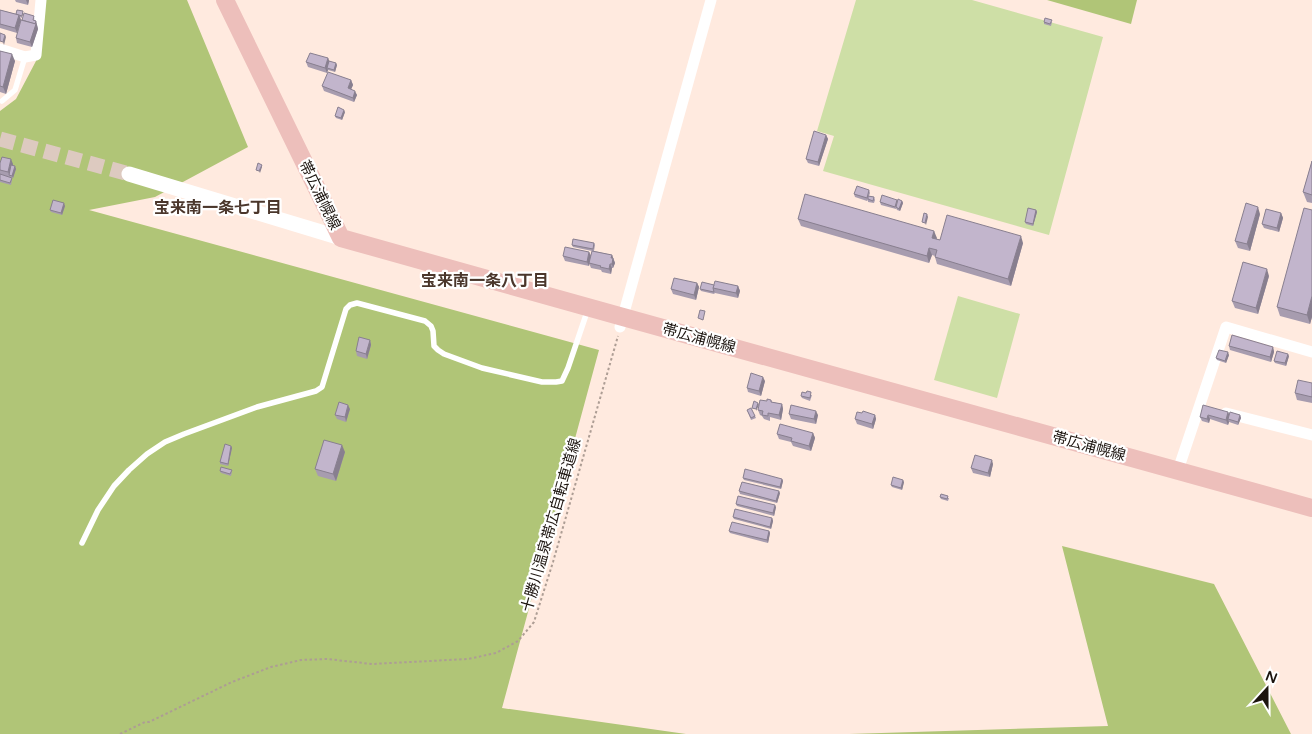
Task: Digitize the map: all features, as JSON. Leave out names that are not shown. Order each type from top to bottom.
[{"type":"main road","name":"帯広浦幌線","points":[[225,0],[341,238],[589,307],[622,322],[1178,470],[1312,508]]},
{"type":"main road","points":[[129,174],[341,238]]},
{"type":"street","points":[[0,49],[25,57],[36,55],[41,0]]},
{"type":"street","points":[[622,322],[711,0]]},
{"type":"street","points":[[1178,470],[1210,408],[1226,327],[1312,352]]},
{"type":"street","points":[[1210,408],[1312,435]]},
{"type":"lane","points":[[2,101],[15,90],[25,57]]},
{"type":"lane","points":[[82,543],[98,510],[114,486],[147,454],[165,442],[257,407],[316,391],[322,387],[342,320],[346,309],[350,305],[357,303],[425,322],[431,326],[433,331],[434,346],[444,354],[482,368],[542,382],[562,380],[589,307]]},
{"type":"path","name":"十勝川温泉帯広自転車道線","points":[[120,734],[232,682],[271,667],[301,660],[327,659],[372,664],[468,659],[496,653],[518,641],[534,622],[554,562],[622,322]]},
{"type":"green space","points":[[45,0],[187,0],[248,147],[155,197],[89,210],[599,350],[502,708],[686,734],[0,734],[0,111],[16,99],[36,61]]},
{"type":"green space","points":[[856,0],[972,0],[1103,37],[1049,235],[823,171],[834,136],[817,131]]},
{"type":"green space","points":[[1047,0],[1137,0],[1131,24]]},
{"type":"green space","points":[[958,296],[1020,314],[997,398],[934,380]]},
{"type":"green space","points":[[1062,546],[1214,584],[1291,734],[849,734],[1108,726]]},
{"type":"building","points":[[0,10],[19,15],[15,28],[0,24]]},
{"type":"building","points":[[17,10],[23,11],[22,16],[16,14]]},
{"type":"building","points":[[24,13],[34,16],[35,24],[22,20]]},
{"type":"building","points":[[1045,18],[1052,20],[1050,24],[1044,22]]},
{"type":"building","points":[[21,20],[36,24],[30,42],[16,38]]},
{"type":"building","points":[[0,33],[5,35],[3,42],[0,41]]},
{"type":"building","points":[[0,51],[12,54],[3,87],[0,86]]},
{"type":"building","points":[[310,53],[328,58],[325,68],[306,62]]},
{"type":"building","points":[[329,61],[336,63],[334,70],[327,68]]},
{"type":"building","points":[[328,72],[351,80],[348,88],[355,91],[353,98],[322,86]]},
{"type":"building","points":[[338,107],[344,110],[341,118],[335,116]]},
{"type":"building","points":[[814,131],[826,135],[818,162],[806,159]]},
{"type":"building","points":[[2,157],[11,159],[8,172],[0,170]]},
{"type":"building","points":[[1312,161],[1312,195],[1303,192]]},
{"type":"building","points":[[258,163],[262,165],[259,171],[256,170]]},
{"type":"building","points":[[11,165],[15,166],[12,176],[9,175]]},
{"type":"building","points":[[0,174],[12,178],[10,183],[0,180]]},
{"type":"building","points":[[857,186],[869,190],[867,198],[854,194]]},
{"type":"building","points":[[805,194],[934,231],[932,238],[940,240],[947,215],[1021,236],[1008,279],[935,257],[937,250],[929,248],[927,256],[798,219]]},
{"type":"building","points":[[882,195],[897,200],[895,207],[880,202]]},
{"type":"building","points":[[868,196],[874,197],[873,201],[868,199]]},
{"type":"building","points":[[898,199],[902,201],[899,209],[896,207]]},
{"type":"building","points":[[53,200],[64,203],[61,213],[50,210]]},
{"type":"building","points":[[1246,203],[1258,207],[1247,244],[1235,241]]},
{"type":"building","points":[[1028,208],[1036,210],[1033,224],[1025,222]]},
{"type":"building","points":[[1304,208],[1312,210],[1312,296],[1307,315],[1277,307]]},
{"type":"building","points":[[1266,209],[1281,213],[1277,228],[1262,224]]},
{"type":"building","points":[[924,213],[927,214],[925,223],[922,222]]},
{"type":"building","points":[[573,239],[594,243],[593,249],[572,245]]},
{"type":"building","points":[[565,247],[589,252],[587,262],[563,256]]},
{"type":"building","points":[[592,251],[612,255],[612,264],[610,264],[609,269],[589,263]]},
{"type":"building","points":[[1243,262],[1267,269],[1256,308],[1232,301]]},
{"type":"building","points":[[674,278],[697,283],[694,295],[671,289]]},
{"type":"building","points":[[715,281],[738,286],[736,293],[713,288]]},
{"type":"building","points":[[702,282],[714,285],[714,292],[700,289]]},
{"type":"building","points":[[700,310],[705,311],[703,320],[698,318]]},
{"type":"building","points":[[1232,335],[1273,347],[1270,357],[1229,346]]},
{"type":"building","points":[[359,337],[370,340],[366,354],[356,351]]},
{"type":"building","points":[[1219,350],[1228,352],[1225,361],[1216,358]]},
{"type":"building","points":[[1277,351],[1288,354],[1285,363],[1274,361]]},
{"type":"building","points":[[751,373],[763,377],[759,391],[747,388]]},
{"type":"building","points":[[1298,380],[1312,383],[1312,397],[1295,393]]},
{"type":"building","points":[[807,391],[811,392],[810,398],[801,396],[802,392],[806,393]]},
{"type":"building","points":[[767,399],[771,400],[771,402],[782,404],[779,415],[768,413],[768,416],[762,415],[763,411],[758,410],[760,400],[767,401]]},
{"type":"building","points":[[754,401],[758,403],[756,409],[752,408]]},
{"type":"building","points":[[339,402],[348,405],[345,417],[335,415]]},
{"type":"building","points":[[791,405],[816,411],[814,419],[789,414]]},
{"type":"building","points":[[1203,405],[1228,412],[1226,420],[1208,415],[1207,419],[1200,417]]},
{"type":"building","points":[[751,408],[755,416],[751,418],[747,410]]},
{"type":"building","points":[[863,411],[875,415],[872,424],[855,419],[857,412],[862,413]]},
{"type":"building","points":[[1230,412],[1240,415],[1238,422],[1228,419]]},
{"type":"building","points":[[780,424],[813,433],[809,446],[791,441],[792,438],[777,434]]},
{"type":"building","points":[[324,440],[342,445],[333,474],[315,469]]},
{"type":"building","points":[[225,444],[231,446],[228,464],[220,462]]},
{"type":"building","points":[[975,455],[992,460],[988,473],[971,468]]},
{"type":"building","points":[[221,467],[232,470],[230,474],[220,471]]},
{"type":"building","points":[[745,469],[782,479],[780,487],[743,478]]},
{"type":"building","points":[[893,477],[903,480],[901,488],[891,485]]},
{"type":"building","points":[[742,482],[779,491],[776,501],[739,491]]},
{"type":"building","points":[[941,494],[948,496],[947,499],[940,497]]},
{"type":"building","points":[[738,496],[775,505],[773,513],[736,504]]},
{"type":"building","points":[[735,509],[772,518],[770,527],[733,517]]},
{"type":"building","points":[[732,522],[769,531],[767,540],[729,531]]},
{"type":"tunnel","points":[[0,139],[129,174]]},
{"type":"district","name":"宝来南一条七丁目","points":[[218,207]]},
{"type":"district","name":"宝来南一条八丁目","points":[[485,280]]}]
